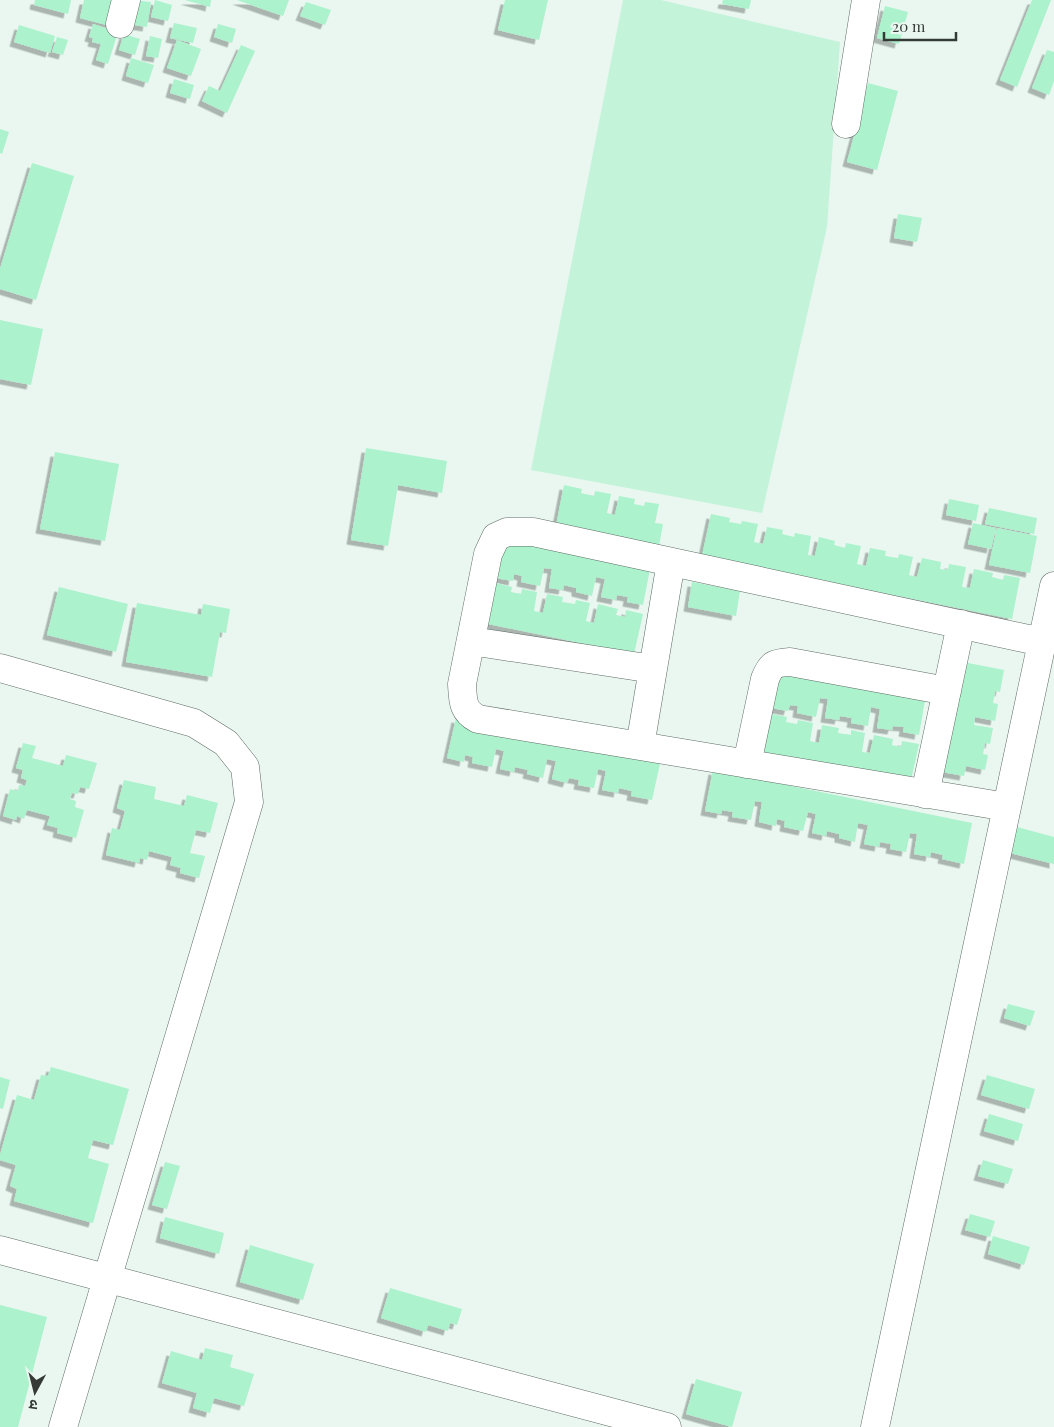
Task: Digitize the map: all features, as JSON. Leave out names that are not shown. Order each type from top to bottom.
[{"type":"street","points":[[846,124],[866,0]]},
{"type":"street","points":[[1007,807],[478,719],[469,715],[463,702],[462,684],[488,554],[496,537],[507,532],[533,532],[1042,642]]},
{"type":"street","points":[[640,746],[671,562]]},
{"type":"street","points":[[876,1427],[1054,586]]},
{"type":"street","points":[[925,794],[961,624]]},
{"type":"street","points":[[471,641],[653,669]]},
{"type":"street","points":[[747,764],[765,679],[769,669],[776,663],[790,662],[947,691]]},
{"type":"street","points":[[0,668],[194,723],[226,743],[245,767],[250,802],[63,1427]]},
{"type":"street","points":[[0,1250],[667,1427]]},
{"type":"green space","points":[[623,0],[661,0],[840,42],[827,227],[762,513],[531,470]]},
{"type":"building","points":[[35,0],[71,0],[68,14],[34,5]]},
{"type":"building","points":[[84,0],[121,0],[114,27],[80,18]]},
{"type":"building","points":[[131,0],[151,2],[147,27],[127,24]]},
{"type":"building","points":[[155,0],[172,5],[168,21],[151,17]]},
{"type":"building","points":[[185,0],[211,0],[210,7]]},
{"type":"building","points":[[237,0],[289,0],[283,16]]},
{"type":"building","points":[[505,0],[548,0],[539,40],[498,30]]},
{"type":"building","points":[[723,0],[751,0],[749,9],[722,4]]},
{"type":"building","points":[[1032,0],[1051,0],[1017,87],[1000,80]]},
{"type":"building","points":[[306,2],[331,10],[325,25],[300,16]]},
{"type":"building","points":[[885,6],[908,12],[899,44],[877,38]]},
{"type":"building","points":[[174,23],[197,28],[193,43],[170,38]]},
{"type":"building","points":[[93,24],[118,32],[108,64],[96,60],[101,44],[92,42],[93,38],[89,37]]},
{"type":"building","points":[[218,24],[236,29],[232,43],[214,37]]},
{"type":"building","points":[[19,25],[55,36],[50,53],[14,42]]},
{"type":"building","points":[[124,34],[140,39],[135,55],[119,50]]},
{"type":"building","points":[[150,36],[162,39],[158,58],[146,56]]},
{"type":"building","points":[[57,37],[68,40],[63,55],[52,52]]},
{"type":"building","points":[[177,40],[201,49],[191,76],[167,68]]},
{"type":"building","points":[[241,45],[255,51],[227,113],[202,101],[209,86],[220,91]]},
{"type":"building","points":[[1047,50],[1054,52],[1054,81],[1049,95],[1032,88]]},
{"type":"building","points":[[131,58],[154,65],[148,83],[126,76]]},
{"type":"building","points":[[174,79],[194,85],[190,99],[170,93]]},
{"type":"building","points":[[868,83],[898,91],[877,170],[847,162]]},
{"type":"building","points":[[0,129],[9,132],[2,154],[0,153]]},
{"type":"building","points":[[32,163],[74,176],[36,300],[0,289],[0,269]]},
{"type":"building","points":[[898,214],[922,218],[917,242],[894,238]]},
{"type":"building","points":[[0,320],[43,329],[31,385],[0,379]]},
{"type":"building","points":[[366,448],[447,461],[442,493],[398,485],[388,546],[351,540]]},
{"type":"building","points":[[55,452],[119,464],[105,541],[40,529]]},
{"type":"building","points":[[564,485],[582,489],[581,493],[594,496],[595,491],[611,494],[607,513],[615,515],[619,496],[635,499],[634,504],[644,506],[645,502],[659,504],[655,523],[663,524],[659,546],[556,526]]},
{"type":"building","points":[[949,499],[979,505],[976,521],[946,515]]},
{"type":"building","points":[[989,508],[1037,518],[1034,534],[985,524]]},
{"type":"building","points":[[711,514],[730,518],[729,522],[741,524],[742,521],[758,524],[754,542],[763,544],[767,527],[783,530],[782,534],[794,537],[795,533],[811,536],[808,555],[815,556],[819,537],[835,541],[834,545],[845,548],[846,543],[861,546],[857,564],[866,566],[870,548],[886,551],[885,556],[898,558],[899,554],[913,557],[909,575],[917,577],[922,558],[941,562],[940,569],[948,570],[949,564],[966,567],[962,587],[970,588],[974,569],[993,573],[992,577],[1003,580],[1004,575],[1020,578],[1012,619],[702,556]]},
{"type":"building","points":[[973,523],[996,528],[991,549],[968,544]]},
{"type":"building","points":[[997,528],[1037,536],[1030,573],[989,565]]},
{"type":"building","points":[[503,537],[651,564],[643,605],[627,602],[628,597],[617,595],[616,600],[601,597],[605,579],[596,577],[592,596],[576,592],[576,588],[564,585],[563,590],[549,588],[552,569],[544,568],[540,586],[521,582],[522,576],[514,574],[513,581],[495,578]]},
{"type":"building","points":[[692,582],[740,591],[736,616],[688,607]]},
{"type":"building","points":[[496,583],[512,587],[511,592],[521,594],[522,589],[537,592],[534,611],[543,613],[547,594],[563,597],[562,602],[575,604],[576,600],[590,603],[586,621],[594,623],[598,604],[618,609],[616,615],[625,617],[626,610],[643,614],[634,654],[488,624]]},
{"type":"building","points":[[59,587],[128,604],[116,652],[47,635]]},
{"type":"building","points":[[137,603],[201,615],[203,604],[230,609],[226,633],[220,632],[212,677],[126,662]]},
{"type":"building","points":[[963,662],[1004,670],[1000,692],[995,691],[993,703],[998,704],[995,721],[975,717],[974,725],[993,728],[990,744],[985,743],[983,754],[988,755],[985,770],[966,766],[964,776],[942,772]]},
{"type":"building","points":[[779,667],[926,694],[919,735],[903,732],[904,727],[893,726],[892,730],[877,728],[880,709],[871,707],[868,726],[851,723],[852,718],[840,716],[839,720],[825,718],[828,699],[820,698],[816,717],[797,713],[798,706],[790,705],[788,711],[771,708]]},
{"type":"building","points":[[772,714],[787,717],[786,722],[797,724],[798,720],[813,723],[810,741],[819,743],[822,725],[839,728],[838,733],[851,735],[851,730],[865,733],[862,752],[870,753],[874,735],[893,739],[892,745],[901,747],[902,741],[919,744],[910,785],[763,755]]},
{"type":"building","points":[[456,718],[661,759],[652,800],[631,796],[632,791],[619,788],[618,793],[602,790],[606,771],[598,769],[594,788],[578,785],[579,780],[569,778],[567,783],[552,779],[556,761],[547,759],[543,778],[527,774],[528,770],[515,767],[514,772],[500,769],[504,751],[496,749],[492,767],[472,763],[473,757],[465,755],[464,762],[447,758]]},
{"type":"building","points":[[23,743],[36,746],[32,758],[63,766],[66,755],[97,763],[89,789],[80,787],[78,794],[72,793],[70,799],[76,801],[75,807],[84,810],[76,838],[57,833],[58,828],[47,825],[50,816],[27,810],[24,819],[17,816],[16,820],[3,816],[10,789],[18,791],[19,785],[25,786],[27,780],[21,778],[23,770],[16,768]]},
{"type":"building","points":[[713,770],[972,823],[964,864],[942,859],[943,855],[931,852],[930,857],[914,854],[917,834],[910,833],[906,852],[890,849],[891,844],[880,842],[879,847],[864,844],[868,825],[858,823],[855,842],[839,838],[839,834],[827,831],[826,836],[812,833],[816,814],[808,812],[803,831],[784,827],[785,821],[777,819],[776,826],[759,822],[762,802],[755,801],[751,820],[732,817],[733,812],[722,810],[721,814],[705,811]]},
{"type":"building","points":[[124,780],[156,787],[154,799],[184,806],[187,795],[218,803],[210,833],[196,830],[190,853],[205,856],[199,878],[180,873],[181,868],[170,865],[172,857],[149,851],[147,860],[140,858],[139,863],[106,855],[112,828],[120,830],[125,811],[117,808]]},
{"type":"building","points":[[1013,826],[1054,837],[1054,864],[1006,852]]},
{"type":"building","points":[[1008,1004],[1035,1011],[1030,1026],[1004,1018]]},
{"type":"building","points":[[51,1067],[129,1089],[113,1145],[93,1140],[88,1158],[109,1164],[93,1223],[14,1201],[17,1189],[10,1186],[16,1165],[0,1160],[17,1095],[34,1100],[41,1075],[48,1076]]},
{"type":"building","points":[[987,1075],[1035,1089],[1029,1109],[981,1095]]},
{"type":"building","points":[[0,1077],[10,1080],[3,1109],[0,1108]]},
{"type":"building","points":[[989,1114],[1023,1124],[1018,1141],[984,1131]]},
{"type":"building","points":[[983,1160],[1013,1169],[1008,1184],[978,1176]]},
{"type":"building","points":[[165,1162],[180,1166],[167,1209],[152,1205]]},
{"type":"building","points":[[970,1214],[995,1221],[990,1237],[965,1230]]},
{"type":"building","points":[[165,1217],[224,1233],[219,1254],[160,1238]]},
{"type":"building","points":[[993,1236],[1030,1247],[1024,1265],[988,1254]]},
{"type":"building","points":[[250,1245],[314,1264],[303,1300],[240,1282]]},
{"type":"building","points":[[390,1288],[462,1309],[457,1325],[450,1323],[448,1331],[428,1325],[426,1332],[381,1318]]},
{"type":"building","points":[[0,1305],[47,1317],[18,1427],[0,1427]]},
{"type":"building","points":[[205,1348],[233,1355],[230,1367],[254,1374],[244,1406],[214,1398],[210,1413],[193,1408],[197,1393],[162,1383],[171,1351],[202,1360]]},
{"type":"building","points":[[696,1379],[742,1392],[732,1427],[686,1414]]}]
